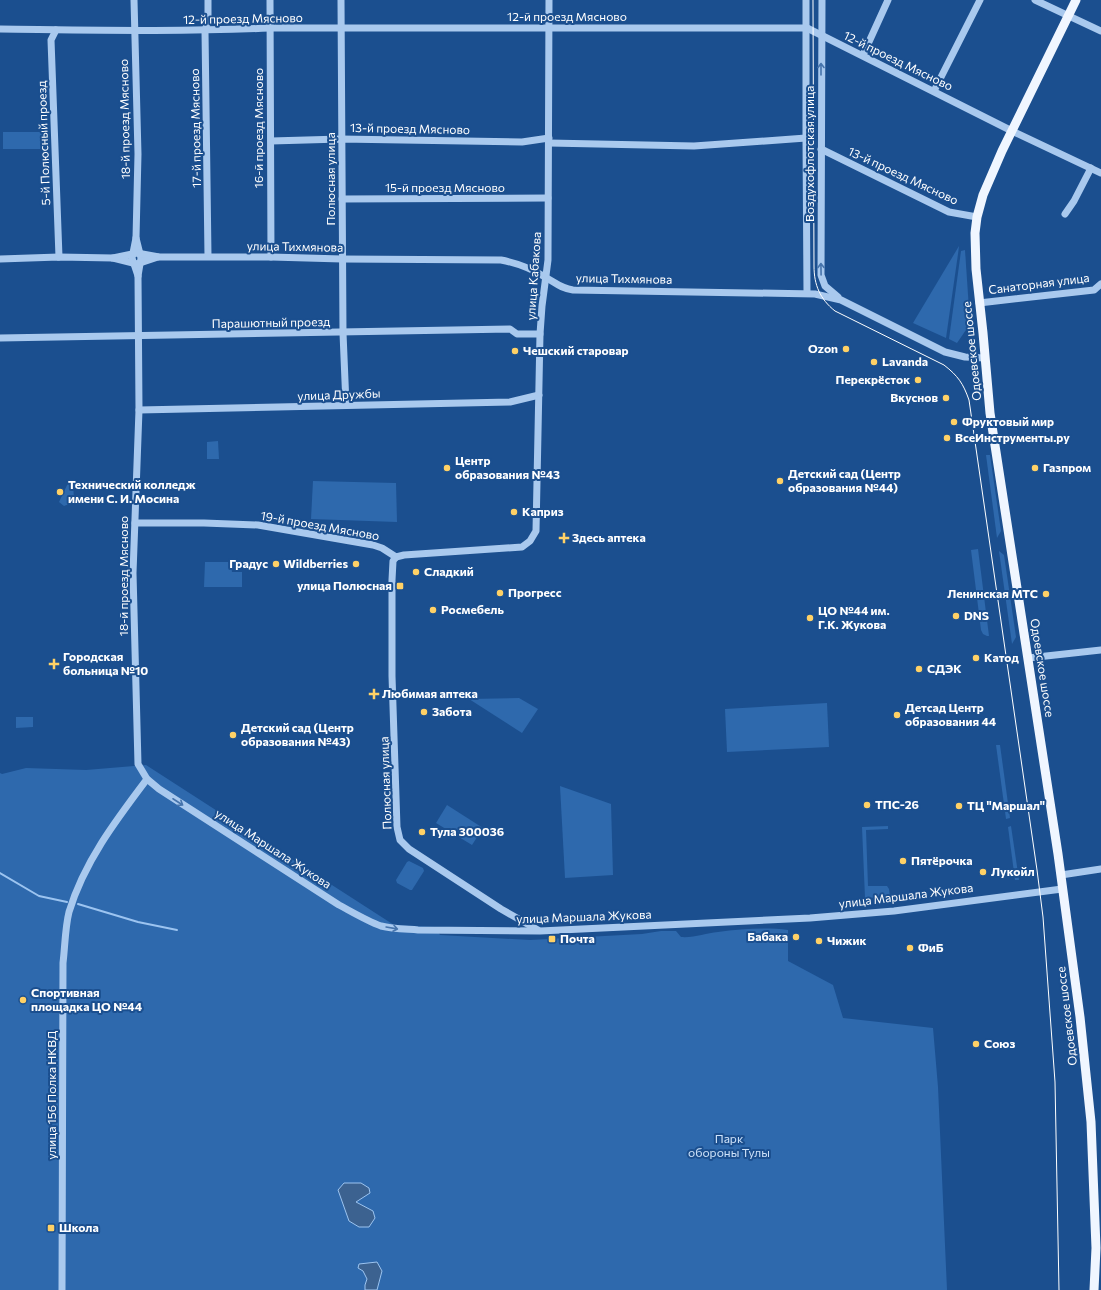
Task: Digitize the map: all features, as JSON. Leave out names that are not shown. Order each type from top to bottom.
[{"type":"main road","name":"Одоевское шоссе","points":[[1076,0],[992,173],[977,217],[975,233],[976,269],[992,426],[1061,875],[1080,1018],[1091,1122],[1096,1248],[1094,1290]]},
{"type":"street","name":"18-й проезд Мясново","points":[[134,0],[138,154],[136,238],[133,253],[137,263],[138,276],[139,410],[133,572],[138,764],[147,779]]},
{"type":"street","name":"17-й проезд Мясново","points":[[208,0],[208,20],[205,31],[208,256]]},
{"type":"street","name":"16-й проезд Мясново","points":[[270,0],[271,256]]},
{"type":"street","name":"Полюсная улица","points":[[340,0],[343,333],[346,405]]},
{"type":"street","name":"улица Кабакова","points":[[396,558],[404,555],[522,547],[530,541],[536,531],[540,334],[548,260],[549,0]]},
{"type":"street","name":"Воздухофлотская улица","points":[[806,0],[807,293]]},
{"type":"street","name":"Воздухофлотская улица","points":[[822,0],[821,275],[826,286],[841,300]]},
{"type":"street","points":[[863,55],[888,0]]},
{"type":"street","points":[[934,91],[980,0]]},
{"type":"street","points":[[1035,0],[1101,31]]},
{"type":"street","name":"12-й проезд Мясново","points":[[0,30],[205,31],[270,28],[807,28],[1012,131],[1101,172]]},
{"type":"street","name":"5-й Полюсный проезд","points":[[56,30],[51,40],[59,257]]},
{"type":"street","name":"13-й проезд Мясново","points":[[270,140],[341,139],[522,142],[549,141],[694,146],[806,138]]},
{"type":"street","name":"13-й проезд Мясново","points":[[821,149],[949,212],[977,217]]},
{"type":"street","points":[[1065,214],[1074,201],[1091,168]]},
{"type":"street","name":"15-й проезд Мясново","points":[[342,199],[548,198]]},
{"type":"street","name":"18-й проезд Мясново","points":[[136,238],[141,253]]},
{"type":"street","name":"улица Тихмянова","points":[[113,258],[133,253],[141,253],[159,257],[271,256],[342,259],[501,260],[511,262],[547,278],[564,289],[807,293],[823,295],[841,300],[945,352],[965,357],[985,358]]},
{"type":"street","points":[[137,263],[141,253]]},
{"type":"street","name":"улица Тихмянова","points":[[0,259],[59,257],[113,258],[137,263],[159,257]]},
{"type":"street","name":"Санаторная улица","points":[[979,303],[1094,290],[1101,284]]},
{"type":"street","name":"Парашютный проезд","points":[[0,338],[510,329],[516,334],[540,334]]},
{"type":"street","name":"улица Дружбы","points":[[139,410],[510,402],[539,395]]},
{"type":"street","name":"19-й проезд Мясново","points":[[135,523],[204,522],[258,525],[373,545],[382,548],[396,558]]},
{"type":"street","name":"Полюсная улица","points":[[396,558],[393,561],[392,580],[392,676],[397,828],[400,840],[409,849],[501,909],[540,931]]},
{"type":"street","points":[[1028,658],[1101,650]]},
{"type":"street","name":"улица Маршала Жукова","points":[[147,779],[159,789],[339,905],[381,926],[418,930],[540,931],[810,918],[894,911],[1062,889]]},
{"type":"street","name":"улица 156 Полка НКВД","points":[[62,1290],[63,963],[69,913],[78,887],[94,854],[121,813],[147,779]]},
{"type":"street","points":[[1061,875],[1101,869]]},
{"type":"green space","points":[[3,132],[49,132],[49,149],[3,149]]},
{"type":"green space","points":[[959,246],[958,254],[946,338],[913,323]]},
{"type":"green space","points":[[965,250],[970,324],[957,343],[949,339],[961,251]]},
{"type":"green space","points":[[218,441],[219,459],[207,459],[207,442]]},
{"type":"green space","points":[[986,455],[990,455],[1001,531],[997,538]]},
{"type":"green space","points":[[70,479],[73,479],[74,502],[64,506],[59,502]]},
{"type":"green space","points":[[313,481],[396,483],[397,522],[311,519]]},
{"type":"green space","points":[[978,549],[989,636],[983,634],[981,630],[971,550]]},
{"type":"green space","points":[[999,551],[1004,555],[1016,637],[1012,644]]},
{"type":"green space","points":[[205,562],[228,562],[231,565],[232,572],[242,572],[242,587],[204,587]]},
{"type":"green space","points":[[519,698],[538,709],[522,733],[469,699]]},
{"type":"green space","points":[[827,703],[829,747],[727,752],[725,709]]},
{"type":"green space","points":[[16,717],[33,717],[33,727],[16,728]]},
{"type":"green space","points":[[996,745],[1000,745],[1010,818],[1006,819]]},
{"type":"green space","name":"Парк обороны Тулы","points":[[146,765],[394,925],[435,927],[440,935],[530,940],[642,934],[661,931],[676,931],[681,937],[686,937],[744,929],[788,930],[788,961],[833,985],[843,1018],[933,1028],[938,1087],[947,1290],[0,1290],[0,773],[2,774],[26,768],[86,770]]},
{"type":"green space","points":[[560,786],[611,804],[613,875],[565,878]]},
{"type":"green space","points":[[447,805],[483,828],[472,845],[436,823]]},
{"type":"green space","points":[[888,826],[888,829],[866,830],[868,886],[887,886],[890,897],[865,898],[862,827]]},
{"type":"green space","points":[[1011,826],[1019,880],[1015,880],[1008,827]]},
{"type":"green space","points":[[409,861],[423,868],[424,871],[412,890],[397,883],[396,880]]},
{"type":"shaded area","points":[[344,1183],[361,1183],[369,1188],[370,1193],[356,1202],[373,1211],[375,1218],[369,1227],[359,1227],[349,1221],[338,1190]]},
{"type":"shaded area","points":[[377,1262],[382,1271],[377,1290],[365,1290],[367,1279],[363,1271],[358,1268],[359,1264]]},
{"type":"waterway","points":[[0,873],[39,896],[67,902]]},
{"type":"waterway","points":[[78,904],[138,922],[177,930]]},
{"type":"tram line","points":[[813,0],[814,273],[819,291],[825,302],[835,311],[944,365],[960,380],[969,400],[1043,917],[1055,1082],[1059,1290]]},
{"type":"place","name":"Ozon","points":[[846,349]]},
{"type":"place","name":"Чешский старовар","points":[[515,351]]},
{"type":"place","name":"Lavanda","points":[[874,362]]},
{"type":"place","name":"Перекрёсток","points":[[918,380]]},
{"type":"place","name":"Вкуснов","points":[[946,398]]},
{"type":"place","name":"Фруктовый мир","points":[[954,422]]},
{"type":"place","name":"ВсеИнструменты.ру","points":[[947,438]]},
{"type":"place","name":"Центр образования №43","points":[[447,468]]},
{"type":"place","name":"Газпром","points":[[1035,468]]},
{"type":"place","name":"Детский сад (Центр образования №44)","points":[[780,481]]},
{"type":"place","name":"Технический колледж имени С. И. Мосина","points":[[60,492]]},
{"type":"place","name":"Каприз","points":[[514,512]]},
{"type":"place","name":"Здесь аптека","points":[[564,538]]},
{"type":"place","name":"Градус","points":[[276,564]]},
{"type":"place","name":"Wildberries","points":[[356,564]]},
{"type":"place","name":"Сладкий","points":[[416,572]]},
{"type":"place","name":"улица Полюсная","points":[[400,586]]},
{"type":"place","name":"Прогресс","points":[[500,593]]},
{"type":"place","name":"Ленинская МТС","points":[[1046,594]]},
{"type":"place","name":"Росмебель","points":[[433,610]]},
{"type":"place","name":"DNS","points":[[956,616]]},
{"type":"place","name":"ЦО №44 им. Г.К. Жукова","points":[[810,618]]},
{"type":"place","name":"Катод","points":[[976,658]]},
{"type":"place","name":"Городская больница №10","points":[[54,664]]},
{"type":"place","name":"СДЭК","points":[[919,669]]},
{"type":"place","name":"Любимая аптека","points":[[374,694]]},
{"type":"place","name":"Забота","points":[[424,712]]},
{"type":"place","name":"Детсад Центр образования 44","points":[[897,715]]},
{"type":"place","name":"Детский сад (Центр образования №43)","points":[[233,735]]},
{"type":"place","name":"ТПС-26","points":[[867,805]]},
{"type":"place","name":"ТЦ \"Маршал\"","points":[[959,806]]},
{"type":"place","name":"Тула 300036","points":[[422,832]]},
{"type":"place","name":"Пятёрочка","points":[[903,861]]},
{"type":"place","name":"Лукойл","points":[[983,872]]},
{"type":"place","name":"Бабака","points":[[796,937]]},
{"type":"place","name":"Почта","points":[[552,939]]},
{"type":"place","name":"Чижик","points":[[819,941]]},
{"type":"place","name":"ФиБ","points":[[910,948]]},
{"type":"place","name":"Спортивная площадка ЦО №44","points":[[23,1000]]},
{"type":"place","name":"Союз","points":[[976,1044]]},
{"type":"place","name":"Школа","points":[[51,1228]]}]
